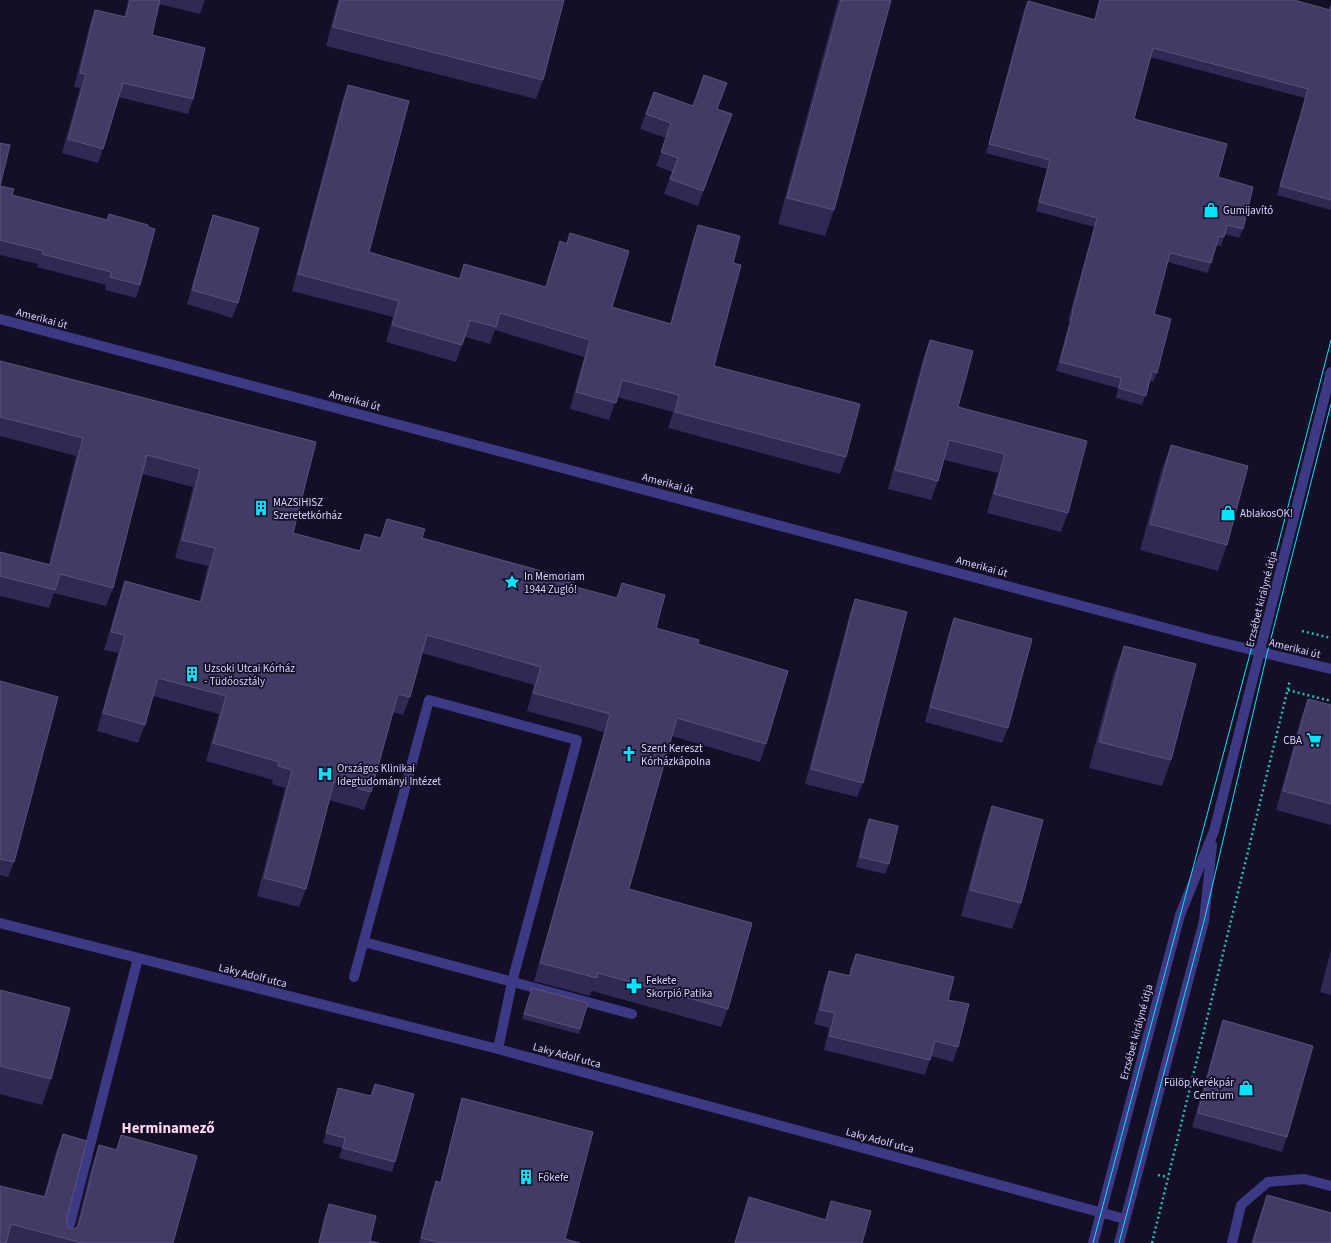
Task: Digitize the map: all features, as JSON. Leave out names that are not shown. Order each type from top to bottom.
[{"type":"street","name":"Amerikai út","points":[[0,319],[1331,670]]},
{"type":"street","name":"Erzsébet királyné útja","points":[[1093,1243],[1180,915],[1214,831],[1331,372]]},
{"type":"street","points":[[354,976],[429,700],[577,740],[512,982],[498,1049]]},
{"type":"street","name":"Erzsébet királyné útja","points":[[1119,1243],[1204,921],[1214,831]]},
{"type":"street","name":"Laky Adolf utca","points":[[0,923],[498,1049],[1125,1219]]},
{"type":"street","points":[[364,942],[632,1014]]},
{"type":"street","points":[[65,1243],[138,958]]},
{"type":"street","points":[[1232,1243],[1241,1205],[1268,1182],[1304,1179],[1331,1186]]},
{"type":"path","points":[[1302,631],[1331,638]]},
{"type":"path","points":[[1152,1243],[1295,661]]},
{"type":"path","points":[[1288,690],[1331,701]]},
{"type":"building","points":[[130,0],[160,0],[152,35],[205,48],[193,99],[123,83],[103,149],[68,139],[86,74],[80,73],[95,10],[126,17]]},
{"type":"building","points":[[340,0],[564,0],[543,80],[333,27]]},
{"type":"building","points":[[841,0],[891,0],[834,210],[787,198]]},
{"type":"building","points":[[1100,0],[1294,0],[1330,10],[1331,6],[1331,200],[1280,186],[1308,89],[1153,48],[1134,119],[1227,144],[1218,177],[1253,187],[1243,229],[1227,225],[1224,237],[1219,236],[1211,263],[1170,253],[1154,314],[1171,319],[1157,373],[1152,371],[1146,396],[1119,388],[1121,378],[1060,362],[1097,218],[1039,202],[1050,160],[989,144],[1028,1],[1095,20]]},
{"type":"building","points":[[704,75],[727,83],[717,109],[732,114],[703,191],[670,179],[678,158],[661,152],[671,123],[646,114],[654,92],[693,106]]},
{"type":"building","points":[[348,85],[409,101],[369,252],[460,279],[464,264],[546,287],[560,241],[567,244],[570,233],[629,251],[612,307],[671,324],[698,225],[740,236],[733,263],[741,265],[714,366],[860,404],[846,457],[675,412],[679,395],[622,380],[616,403],[576,392],[590,340],[500,313],[496,327],[470,320],[462,345],[392,325],[399,301],[298,274]]},
{"type":"building","points":[[0,143],[10,145],[0,186]]},
{"type":"building","points":[[0,186],[14,189],[12,195],[107,220],[109,214],[148,225],[148,227],[155,229],[140,285],[110,277],[111,272],[42,254],[43,251],[0,240]]},
{"type":"building","points":[[213,215],[259,228],[238,303],[192,290]]},
{"type":"building","points":[[930,340],[973,351],[958,407],[1087,441],[1068,513],[994,494],[1005,454],[949,440],[938,481],[895,470]]},
{"type":"building","points":[[0,361],[316,442],[293,533],[360,551],[365,534],[381,538],[387,519],[425,529],[422,538],[574,580],[572,586],[617,598],[622,583],[665,595],[656,628],[699,640],[698,644],[788,671],[766,744],[677,718],[629,889],[752,923],[728,1009],[598,973],[597,978],[540,963],[610,714],[533,693],[541,667],[427,635],[410,697],[398,694],[371,792],[334,782],[306,889],[264,878],[292,770],[278,766],[279,762],[213,743],[226,696],[158,678],[145,725],[103,713],[125,635],[111,632],[125,581],[201,602],[215,548],[182,540],[200,469],[147,455],[113,588],[60,574],[55,590],[0,576],[0,552],[50,565],[83,438],[0,417]]},
{"type":"building","points":[[1171,445],[1248,466],[1227,545],[1150,524]]},
{"type":"building","points":[[855,599],[907,612],[863,783],[811,769]]},
{"type":"building","points":[[954,618],[1032,639],[1008,728],[930,707]]},
{"type":"building","points":[[1124,646],[1196,664],[1171,760],[1099,742]]},
{"type":"building","points":[[0,681],[58,697],[14,862],[0,859]]},
{"type":"building","points":[[1308,699],[1331,705],[1331,804],[1283,791]]},
{"type":"building","points":[[992,806],[1043,820],[1021,903],[970,890]]},
{"type":"building","points":[[869,819],[898,826],[889,864],[860,857]]},
{"type":"building","points":[[856,954],[954,977],[948,1000],[969,1004],[958,1047],[935,1041],[930,1060],[829,1036],[835,1013],[820,1010],[829,971],[850,976]]},
{"type":"building","points":[[532,988],[588,1003],[580,1029],[524,1014]]},
{"type":"building","points":[[0,990],[70,1008],[51,1079],[0,1066]]},
{"type":"building","points":[[1223,1020],[1313,1046],[1287,1137],[1198,1113]]},
{"type":"building","points":[[375,1084],[414,1094],[395,1162],[343,1148],[345,1138],[326,1133],[338,1088],[371,1096]]},
{"type":"building","name":"Főkefe","points":[[462,1098],[593,1132],[565,1239],[580,1243],[441,1243],[421,1238],[436,1181],[441,1183]]},
{"type":"building","points":[[63,1134],[87,1141],[66,1221],[68,1227],[74,1229],[79,1224],[99,1145],[117,1150],[121,1135],[197,1156],[173,1243],[82,1243],[11,1224],[6,1243],[0,1243],[0,1186],[45,1197]]},
{"type":"building","points":[[1267,1195],[1331,1213],[1331,1243],[1253,1243]]},
{"type":"building","points":[[749,1197],[826,1220],[831,1201],[871,1211],[862,1243],[735,1243]]},
{"type":"building","points":[[329,1204],[376,1216],[370,1241],[379,1243],[319,1243]]},
{"type":"tram line","points":[[1093,1243],[1251,650],[1331,340]]},
{"type":"tram line","points":[[1119,1243],[1204,921],[1267,654],[1331,404]]},
{"type":"place","name":"Gumijavító","points":[[1211,210]]},
{"type":"place","name":"MAZSIHISZ Szeretetkórház","points":[[261,508]]},
{"type":"place","name":"AblakosOK!","points":[[1228,513]]},
{"type":"place","name":"In Memoriam 1944 Zugló!","points":[[512,582]]},
{"type":"place","name":"Uzsoki Utcai Kórház - Tüdőosztály","points":[[192,674]]},
{"type":"place","name":"CBA","points":[[1314,740]]},
{"type":"place","name":"Szent Kereszt Kórházkápolna","points":[[629,754]]},
{"type":"place","name":"Országos Klinikai Idegtudományi Intézet","points":[[325,774]]},
{"type":"place","name":"Fekete Skorpió Patika","points":[[634,986]]},
{"type":"place","name":"Fülöp Kerékpár Centrum","points":[[1246,1088]]},
{"type":"place","name":"Főkefe","points":[[526,1177]]},
{"type":"district","name":"Herminamező","points":[[168,1128]]}]
